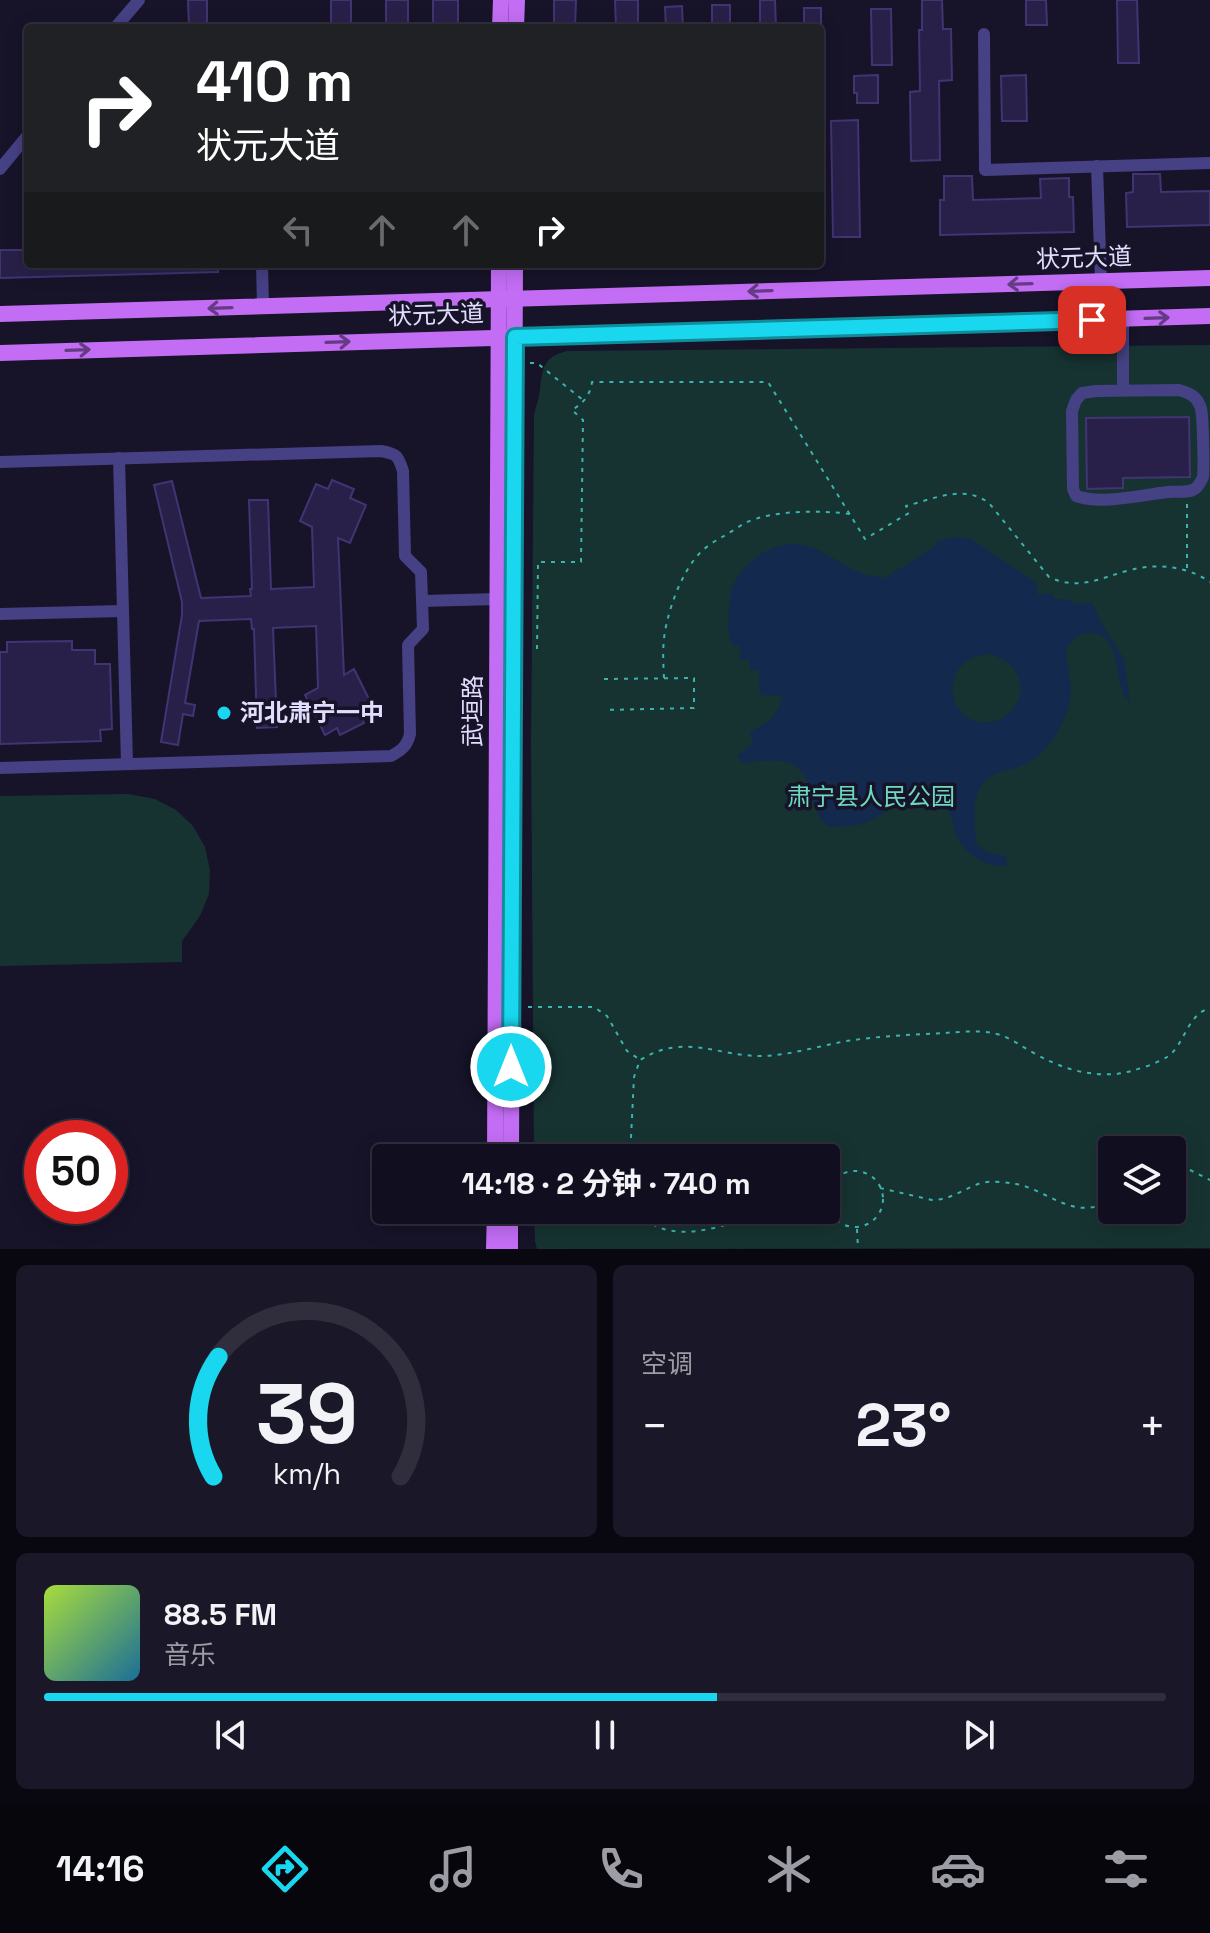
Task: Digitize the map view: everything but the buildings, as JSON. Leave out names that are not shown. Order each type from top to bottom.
[{"type":"main road","points":[[500,24],[501,0]]},
{"type":"main road","points":[[516,24],[517,0]]},
{"type":"main road","name":"武垣路","points":[[495,1144],[497,599],[507,337],[507,299],[500,268]]},
{"type":"main road","name":"武垣路","points":[[507,299],[514,268]]},
{"type":"main road","name":"状元大道","points":[[0,314],[1210,278]]},
{"type":"main road","name":"状元大道","points":[[0,353],[1210,316]]},
{"type":"main road","name":"武垣路","points":[[507,337],[515,363],[511,1144]]},
{"type":"main road","points":[[494,1249],[495,1224]]},
{"type":"main road","points":[[510,1224],[510,1249]]},
{"type":"street","points":[[118,24],[139,0]]},
{"type":"street","points":[[984,34],[985,170],[1210,163]]},
{"type":"street","points":[[0,169],[24,140]]},
{"type":"street","points":[[1097,166],[1101,281]]},
{"type":"street","points":[[262,268],[263,307]]},
{"type":"street","points":[[1123,319],[1123,390]]},
{"type":"street","points":[[1123,390],[1179,390],[1191,393],[1202,411],[1203,478],[1197,488],[1187,491],[1131,498],[1084,499],[1076,496],[1073,489],[1072,411],[1082,393],[1123,390]]},
{"type":"street","points":[[0,462],[394,453],[403,471],[405,556],[421,572],[423,629],[408,645],[410,734],[407,745],[391,756],[0,768]]},
{"type":"street","points":[[119,458],[127,764]]},
{"type":"street","points":[[422,601],[497,599]]},
{"type":"street","points":[[0,614],[123,611]]},
{"type":"path","points":[[515,363],[537,363],[584,401]]},
{"type":"path","points":[[537,649],[538,562],[581,562],[583,420],[572,410],[584,401],[592,382],[768,382],[865,539],[909,513],[906,506],[955,493],[970,494],[980,496],[989,503],[1049,577],[1060,582],[1091,583],[1134,569],[1160,566],[1196,573],[1210,582]]},
{"type":"path","points":[[1187,491],[1187,571]]},
{"type":"path","points":[[664,678],[663,647],[667,622],[685,575],[698,555],[747,522],[764,517],[809,512],[850,514]]},
{"type":"path","points":[[604,679],[694,678],[694,708],[604,710]]},
{"type":"path","points":[[511,1007],[594,1007],[607,1016],[627,1051],[640,1060]]},
{"type":"path","points":[[631,1144],[634,1077],[640,1060],[665,1048],[677,1046],[762,1056],[845,1041],[984,1031],[1009,1038],[1068,1069],[1121,1074],[1171,1054],[1197,1014],[1210,1008]]},
{"type":"path","points":[[1186,1168],[1210,1180]]},
{"type":"path","points":[[840,1175],[851,1171],[869,1175],[875,1179],[883,1199],[880,1212],[870,1223],[857,1228],[840,1223]]},
{"type":"path","points":[[880,1188],[939,1200],[980,1183],[1019,1184],[1072,1207],[1098,1206]]},
{"type":"path","points":[[650,1224],[654,1228],[682,1232],[719,1229],[730,1224]]},
{"type":"path","points":[[857,1228],[858,1249]]},
{"type":"green space","name":"肃宁县人民公园","points":[[1210,345],[1210,1248],[537,1249],[534,1224],[840,1224],[840,1144],[534,1144],[531,742],[534,415],[544,368],[558,354],[567,351]]},
{"type":"green space","points":[[128,794],[155,799],[176,810],[193,826],[205,847],[210,870],[209,894],[200,916],[182,941],[182,962],[0,966],[0,796]]},
{"type":"water","points":[[950,538],[972,540],[1037,583],[1037,594],[1054,594],[1054,599],[1073,600],[1073,604],[1092,603],[1124,659],[1130,703],[1120,684],[1114,653],[1104,637],[1095,633],[1084,634],[1073,640],[1066,651],[1070,701],[1054,738],[1032,760],[992,776],[979,789],[974,812],[977,844],[987,852],[1006,856],[1007,866],[992,865],[972,855],[958,838],[949,813],[937,803],[906,801],[864,823],[830,827],[820,817],[803,773],[797,767],[772,760],[744,764],[737,757],[753,743],[750,732],[775,714],[782,696],[760,695],[759,670],[750,670],[750,660],[740,660],[740,646],[733,646],[730,637],[730,594],[747,565],[775,547],[796,544],[818,550],[861,573],[883,579],[936,546],[935,542]],"holes":[[[988,654],[998,657],[1018,675],[1018,701],[1000,720],[975,721],[956,704],[954,679],[960,667],[972,658]]]},
{"type":"place","name":"河北肃宁一中","points":[[224,713]]},
{"type":"route","points":[[511,1067],[515,337],[1092,320]]}]
